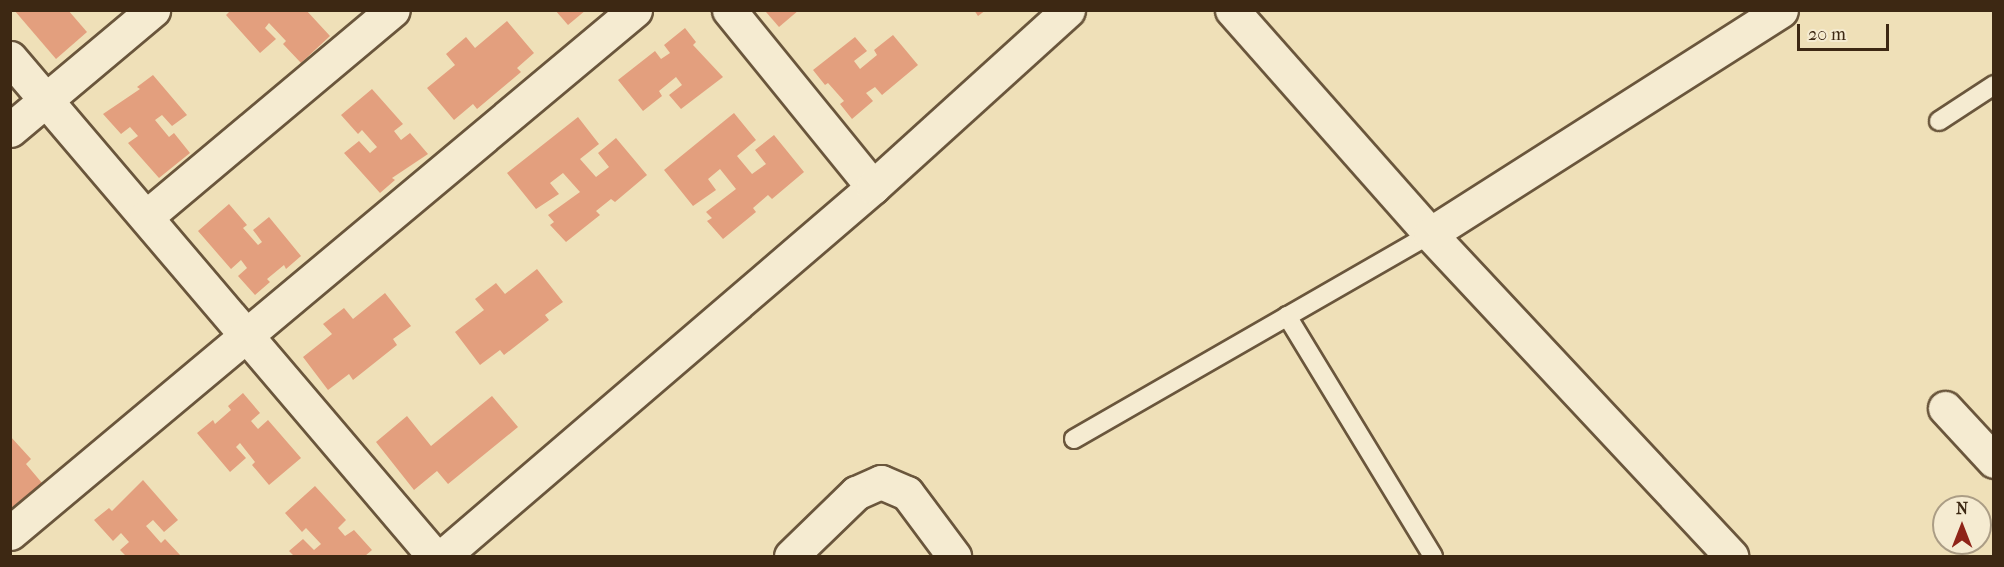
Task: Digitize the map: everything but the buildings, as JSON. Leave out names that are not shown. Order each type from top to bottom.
[{"type":"street","points":[[10,130],[153,10]]},
{"type":"street","points":[[146,217],[393,10]]},
{"type":"street","points":[[10,533],[635,10]]},
{"type":"street","points":[[729,10],[873,187]]},
{"type":"street","points":[[443,556],[873,187],[1068,10]]},
{"type":"street","points":[[1232,10],[1430,234],[1731,556]]},
{"type":"street","points":[[1430,234],[1781,10]]},
{"type":"street","points":[[10,58],[434,556]]},
{"type":"street","points":[[1945,408],[1994,461]]},
{"type":"street","points":[[791,556],[856,493],[881,482],[908,493],[954,556]]},
{"type":"lane","points":[[1939,121],[1994,85]]},
{"type":"lane","points":[[1074,439],[1430,234]]},
{"type":"lane","points":[[1287,316],[1433,556]]}]
